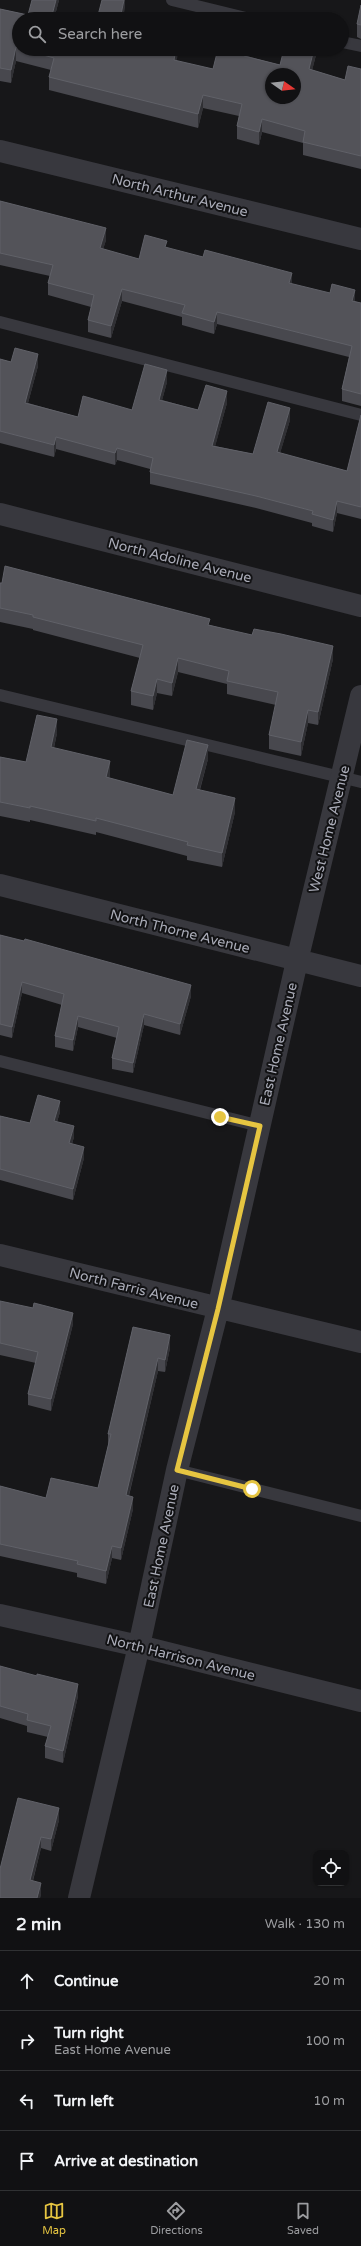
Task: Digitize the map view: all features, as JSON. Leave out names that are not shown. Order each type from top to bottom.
[{"type":"street","name":"North Arthur Avenue","points":[[0,151],[361,239]]},
{"type":"street","name":"North Adoline Avenue","points":[[0,514],[361,606]]},
{"type":"street","name":"West Home Avenue","points":[[297,961],[351,780],[361,696]]},
{"type":"street","name":"North Thorne Avenue","points":[[0,885],[361,976]]},
{"type":"street","name":"East Home Avenue","points":[[79,1898],[139,1646],[177,1470],[218,1309],[297,961]]},
{"type":"street","name":"North Farris Avenue","points":[[0,1255],[218,1309],[361,1342]]},
{"type":"street","name":"North Harrison Avenue","points":[[0,1615],[139,1646],[361,1701]]},
{"type":"lane","points":[[172,0],[221,12]]},
{"type":"lane","points":[[349,43],[361,46]]},
{"type":"lane","points":[[0,322],[361,415]]},
{"type":"lane","points":[[0,695],[351,780]]},
{"type":"lane","points":[[0,1061],[260,1126]]},
{"type":"lane","points":[[177,1470],[361,1516]]},
{"type":"building","points":[[32,0],[56,0],[53,12],[29,12]]},
{"type":"building","points":[[102,0],[124,0],[121,12],[99,12]]},
{"type":"building","points":[[361,5],[361,25],[357,24]]},
{"type":"building","points":[[0,9],[14,12],[12,12],[12,56],[14,56],[11,70],[0,68]]},
{"type":"building","points":[[47,56],[175,56],[174,60],[213,69],[216,56],[244,56],[280,65],[282,56],[312,56],[309,69],[345,80],[348,66],[361,69],[361,156],[303,142],[305,131],[262,119],[259,132],[237,126],[242,104],[203,95],[198,114],[49,77],[54,58]]},
{"type":"building","points":[[0,201],[106,228],[100,248],[139,259],[145,235],[167,241],[165,247],[203,257],[205,250],[292,273],[289,283],[330,293],[332,284],[355,290],[352,301],[361,303],[361,394],[342,389],[352,346],[217,312],[214,322],[182,313],[185,305],[122,289],[111,326],[88,320],[94,295],[48,283],[53,265],[0,253]]},
{"type":"building","points":[[15,348],[38,354],[25,403],[78,417],[83,396],[132,410],[145,364],[167,370],[159,400],[198,410],[206,385],[227,391],[212,446],[253,454],[268,402],[290,408],[277,452],[347,471],[361,415],[361,507],[337,501],[333,520],[312,514],[313,511],[256,496],[150,472],[153,458],[117,448],[115,453],[56,437],[54,445],[0,431],[0,359],[11,362]]},
{"type":"building","points":[[5,566],[210,619],[208,625],[252,635],[254,629],[333,646],[318,712],[308,710],[301,742],[269,735],[278,692],[227,681],[229,671],[178,658],[172,683],[157,679],[153,696],[131,691],[143,645],[33,617],[33,615],[0,608],[0,583],[2,583]]},
{"type":"building","points":[[37,715],[57,719],[51,747],[110,761],[106,777],[173,795],[187,740],[208,745],[196,789],[235,798],[222,853],[187,845],[188,842],[96,818],[96,821],[30,806],[30,808],[0,802],[0,757],[26,762]]},
{"type":"building","points":[[0,935],[24,941],[25,939],[191,985],[180,1024],[144,1014],[133,1063],[112,1058],[119,1027],[78,1016],[73,1040],[55,1036],[64,994],[22,982],[12,1027],[0,1024]]},
{"type":"building","points":[[38,1095],[60,1101],[54,1121],[74,1126],[69,1143],[84,1147],[73,1189],[0,1169],[0,1116],[30,1123]]},
{"type":"building","points":[[0,1301],[33,1308],[34,1303],[73,1313],[51,1399],[28,1394],[38,1352],[0,1343]]},
{"type":"building","points":[[133,1327],[170,1335],[165,1360],[158,1358],[126,1495],[133,1497],[121,1548],[112,1546],[106,1571],[77,1564],[78,1561],[0,1544],[0,1486],[46,1498],[51,1478],[98,1488],[111,1434],[108,1434]]},
{"type":"building","points":[[0,1666],[37,1676],[37,1674],[78,1684],[63,1751],[45,1746],[51,1726],[27,1720],[28,1714],[0,1706]]},
{"type":"building","points":[[18,1798],[59,1808],[51,1839],[41,1837],[30,1880],[41,1883],[37,1898],[0,1898],[0,1869]]},
{"type":"route","points":[[220,1117],[260,1126],[218,1309],[177,1470],[252,1489]]}]
